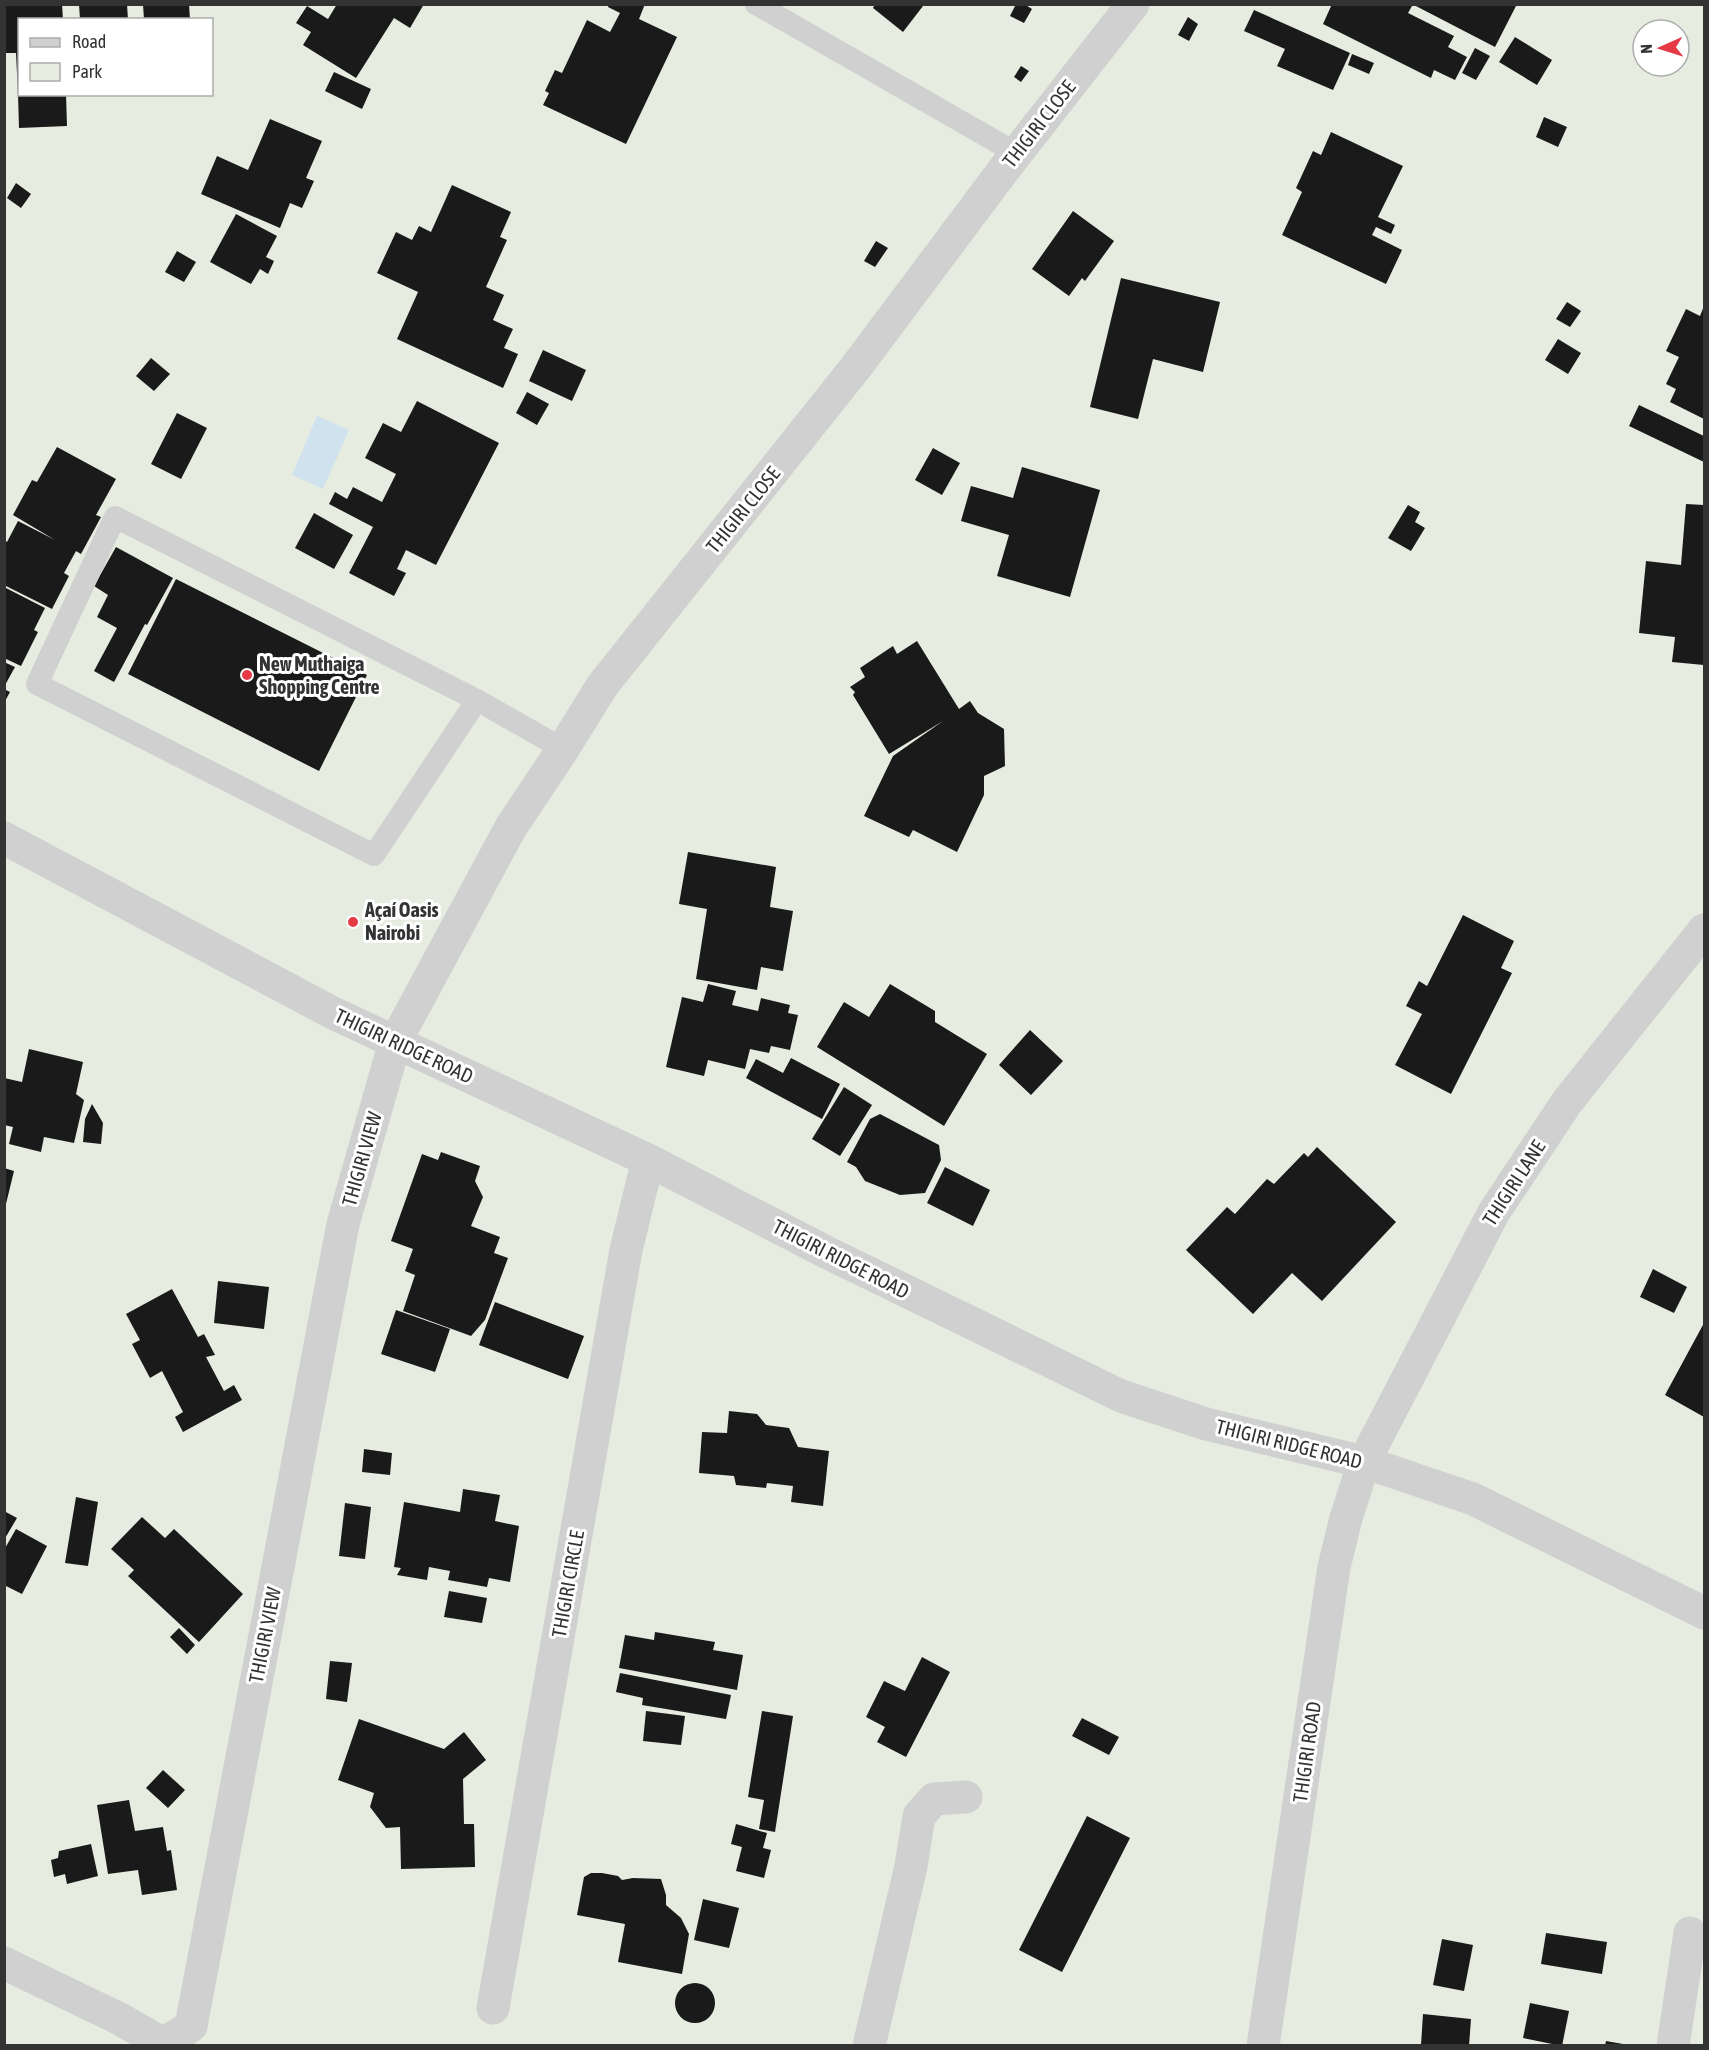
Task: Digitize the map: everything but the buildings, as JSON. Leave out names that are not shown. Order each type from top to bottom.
[{"type":"street","name":"THIGIRI CLOSE","points":[[395,1042],[511,827],[602,686],[856,367],[1017,153],[1133,4]]},
{"type":"street","name":"THIGIRI RIDGE ROAD","points":[[4,838],[322,1007],[648,1160],[826,1252],[1121,1396],[1206,1424],[1364,1462],[1473,1499],[1704,1613]]},
{"type":"street","name":"THIGIRI LANE","points":[[1364,1462],[1494,1212],[1567,1102],[1704,930]]},
{"type":"street","name":"THIGIRI VIEW","points":[[4,1963],[120,2019],[160,2042],[173,2038],[191,2026],[344,1224],[395,1042]]},
{"type":"street","name":"THIGIRI CIRCLE","points":[[492,2008],[627,1250],[648,1160]]},
{"type":"street","name":"THIGIRI ROAD","points":[[1263,2046],[1334,1567],[1346,1518],[1364,1462]]},
{"type":"street","points":[[869,2046],[911,1866],[919,1816],[934,1799],[966,1797]]},
{"type":"street","points":[[1673,2046],[1690,1933]]},
{"type":"lane","points":[[756,4],[1017,153]]},
{"type":"lane","points":[[477,700],[374,855],[37,684],[115,517],[477,700],[563,749]]},
{"type":"green space","points":[[5,5],[1704,5],[1704,2045],[5,2046]]},
{"type":"water","points":[[317,416],[349,430],[323,489],[292,475]]},
{"type":"place","name":"New Muthaiga Shopping Centre","points":[[247,675]]},
{"type":"place","name":"Açaí Oasis Nairobi","points":[[353,922]]}]
